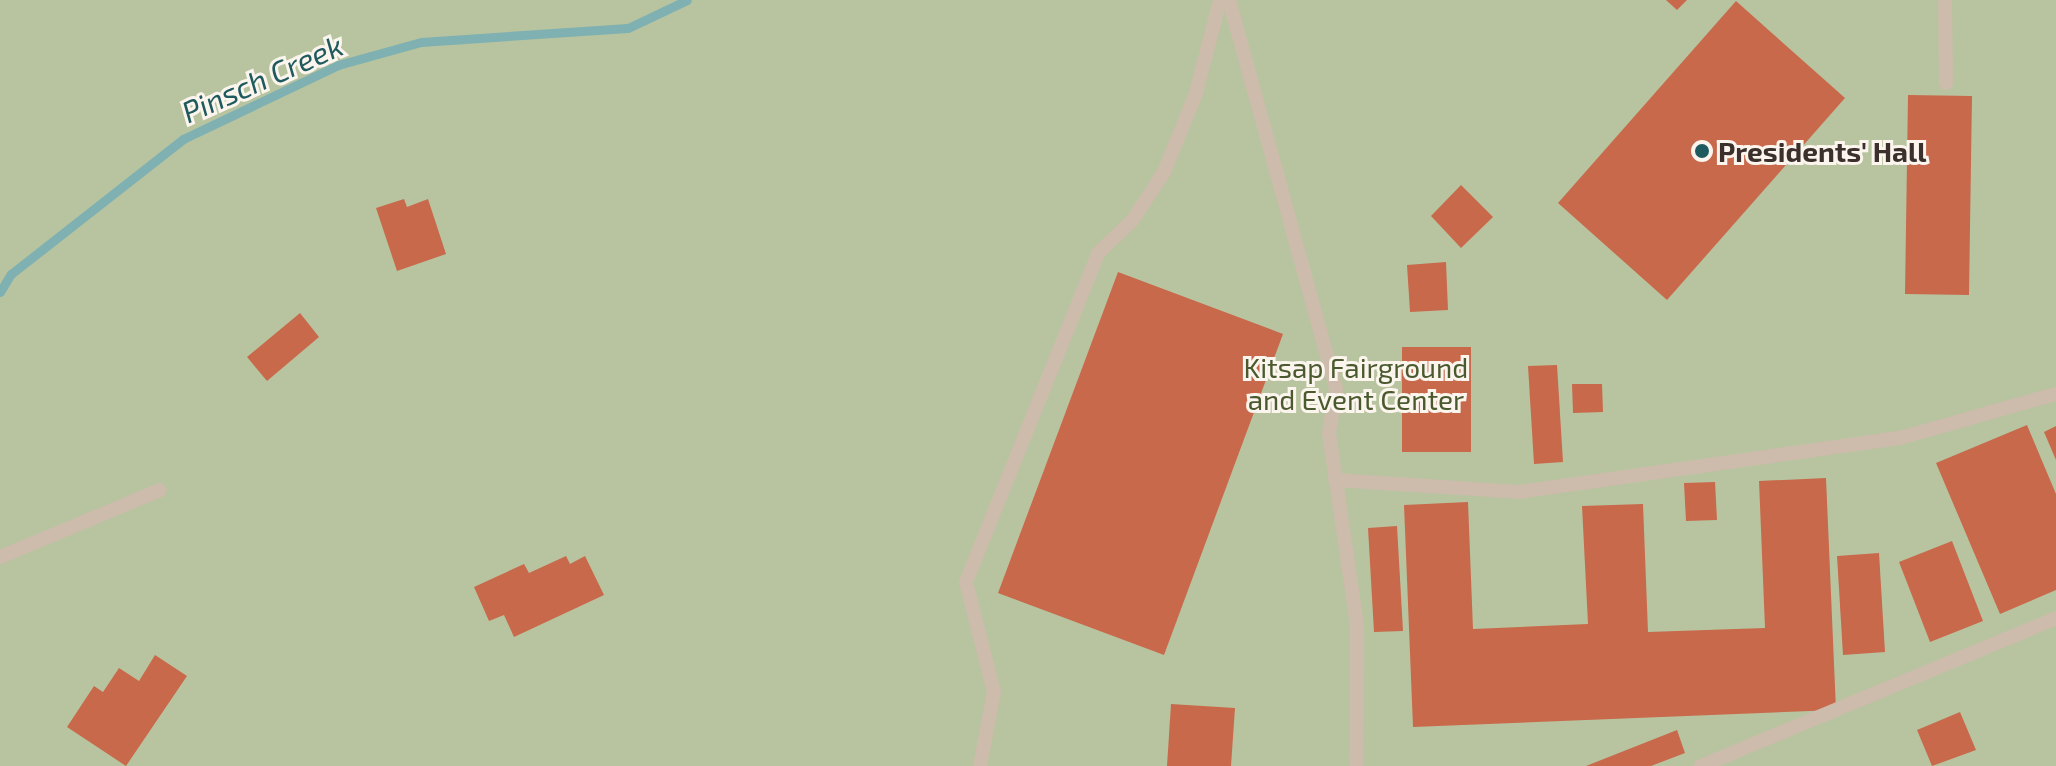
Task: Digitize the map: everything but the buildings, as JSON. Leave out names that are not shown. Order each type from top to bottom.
[{"type":"lane","points":[[980,766],[994,692],[966,582],[1098,253],[1132,221],[1164,172],[1196,93],[1220,0]]},
{"type":"lane","points":[[1229,0],[1336,389],[1329,433],[1357,625],[1356,766]]},
{"type":"lane","points":[[1945,0],[1946,83]]},
{"type":"lane","points":[[1335,480],[1535,490],[1900,438],[2056,394]]},
{"type":"lane","points":[[0,557],[160,490]]},
{"type":"lane","points":[[1701,766],[2056,618]]},
{"type":"green space","name":"Kitsap Fairground and Event Center","points":[[0,0],[2056,0],[2056,766],[0,766]]},
{"type":"waterway","name":"Pinsch Creek","points":[[0,292],[11,274],[183,139],[338,65],[421,42],[628,28],[687,0]]},
{"type":"place","name":"Presidents' Hall","points":[[1702,151]]}]
